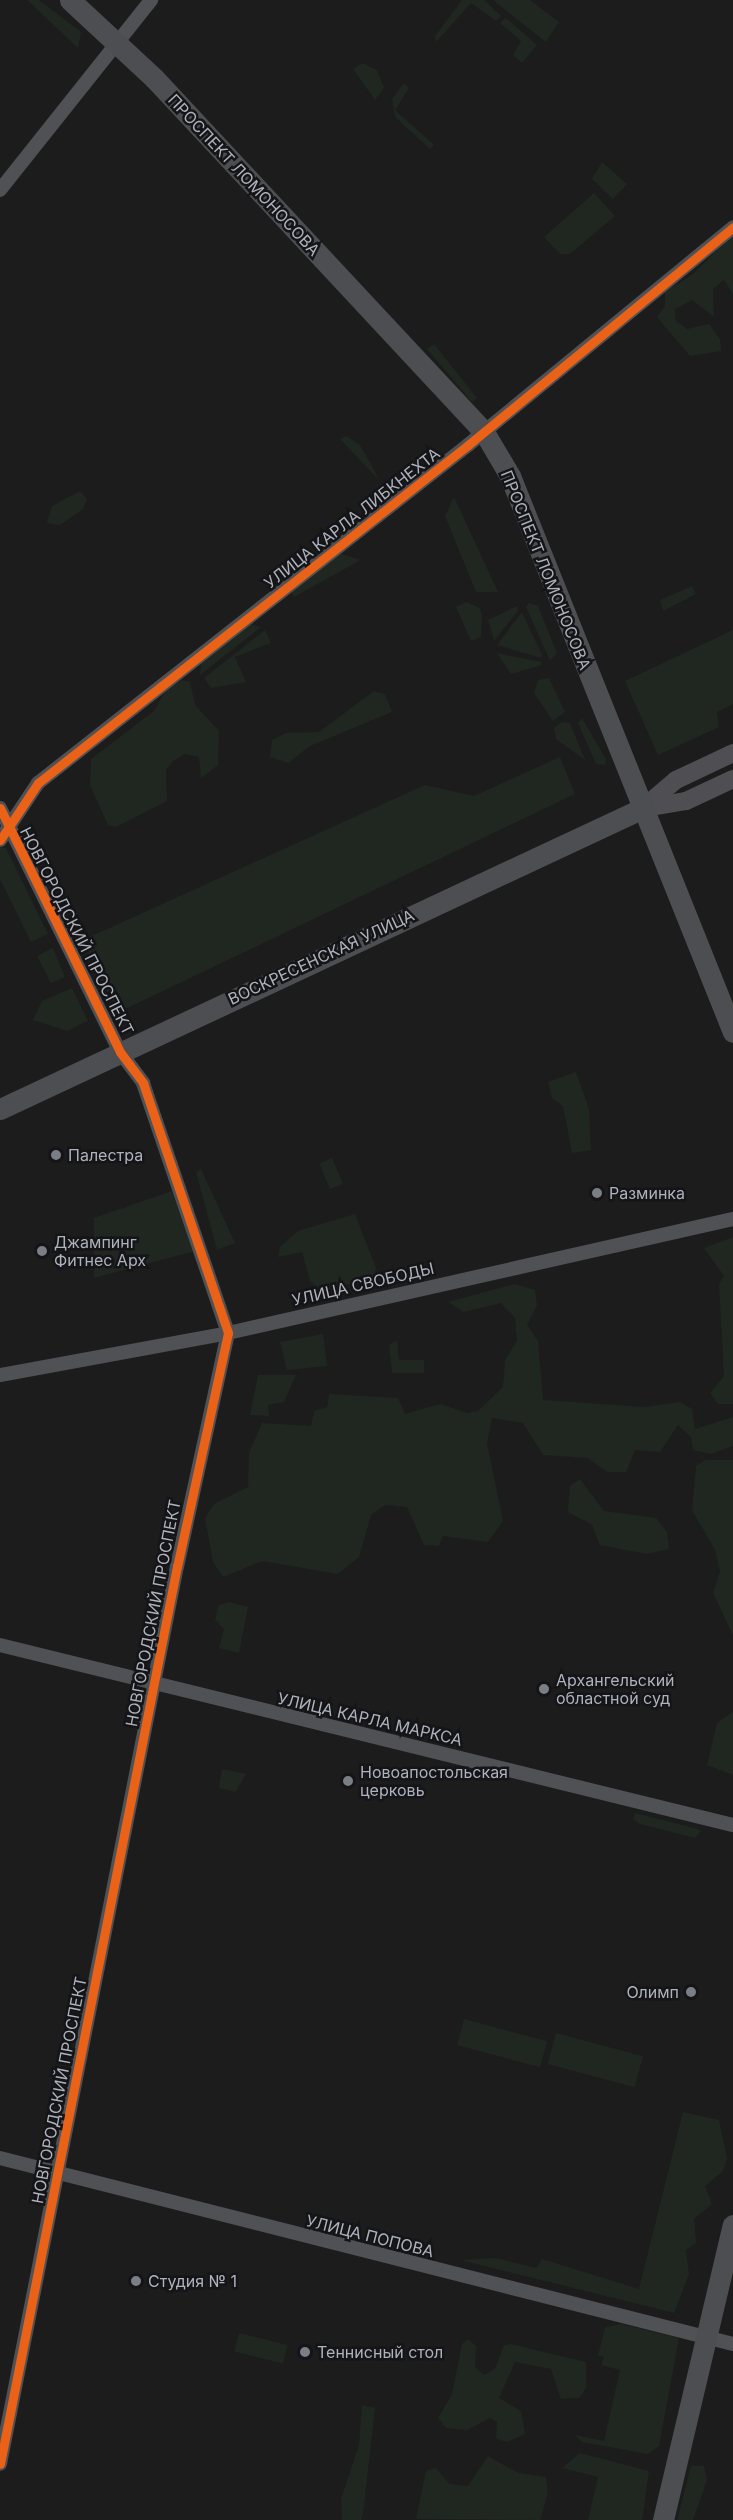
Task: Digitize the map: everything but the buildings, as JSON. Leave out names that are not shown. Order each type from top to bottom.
[{"type":"main road","name":"ПРОСПЕКТ ЛОМОНОСОВА","points":[[70,0],[118,41],[484,432],[510,476],[733,1032]]},
{"type":"main road","name":"ВОСКРЕСЕНСКАЯ УЛИЦА","points":[[0,1109],[643,808],[676,780],[733,753]]},
{"type":"main road","name":"ВОСКРЕСЕНСКАЯ УЛИЦА","points":[[643,808],[686,801],[733,779]]},
{"type":"main road","points":[[663,2520],[733,2225]]},
{"type":"street","points":[[0,190],[151,0]]},
{"type":"street","name":"УЛИЦА КАРЛА ЛИБКНЕХТА","points":[[0,840],[7,825],[38,783],[484,432],[733,226]]},
{"type":"street","name":"НОВГОРОДСКИЙ ПРОСПЕКТ","points":[[0,808],[120,1052],[142,1083],[228,1333],[154,1682],[0,2464]]},
{"type":"street","name":"УЛИЦА СВОБОДЫ","points":[[0,1375],[228,1333],[733,1219]]},
{"type":"street","name":"УЛИЦА КАРЛА МАРКСА","points":[[0,1645],[733,1825]]},
{"type":"street","name":"УЛИЦА ПОПОВА","points":[[0,2158],[733,2344]]},
{"type":"shaded area","points":[[27,0],[39,0],[81,32],[78,48]]},
{"type":"shaded area","points":[[462,0],[484,0],[501,16],[496,21],[471,3],[436,42],[435,36]]},
{"type":"shaded area","points":[[493,0],[530,0],[559,22],[546,42]]},
{"type":"shaded area","points":[[506,18],[537,45],[522,63],[513,55],[521,41],[500,23]]},
{"type":"shaded area","points":[[362,63],[377,70],[384,88],[375,100],[353,69]]},
{"type":"shaded area","points":[[404,83],[409,88],[395,110],[434,145],[430,149],[395,117],[392,99]]},
{"type":"shaded area","points":[[602,162],[627,184],[613,199],[592,179]]},
{"type":"shaded area","points":[[594,193],[615,216],[570,254],[560,254],[544,237]]},
{"type":"shaded area","points":[[733,234],[733,294],[724,280],[713,289],[714,317],[692,300],[675,309],[676,321],[687,329],[709,324],[720,339],[721,351],[690,356],[657,317],[665,306],[665,292],[693,274]]},
{"type":"shaded area","points":[[434,344],[477,398],[472,402],[427,349]]},
{"type":"shaded area","points":[[347,436],[360,445],[380,481],[340,439]]},
{"type":"shaded area","points":[[80,491],[87,499],[83,509],[60,525],[47,523],[52,506]]},
{"type":"shaded area","points":[[454,497],[498,592],[476,592],[445,516]]},
{"type":"shaded area","points":[[338,553],[361,560],[294,597],[289,590]]},
{"type":"shaded area","points":[[692,586],[696,594],[663,611],[660,600]]},
{"type":"shaded area","points":[[466,602],[480,608],[482,616],[481,637],[471,641],[456,607]]},
{"type":"shaded area","points":[[529,603],[538,606],[557,653],[550,661],[526,607]]},
{"type":"shaded area","points":[[517,606],[518,611],[494,641],[488,620]]},
{"type":"shaded area","points":[[522,612],[542,655],[541,658],[497,645]]},
{"type":"shaded area","points":[[249,624],[261,627],[200,675],[201,663]]},
{"type":"shaded area","points":[[265,630],[271,643],[235,657],[246,682],[211,688],[204,678]]},
{"type":"shaded area","points":[[733,630],[733,704],[717,712],[719,727],[658,755],[625,681]]},
{"type":"shaded area","points":[[497,653],[541,662],[542,665],[511,674]]},
{"type":"shaded area","points":[[549,678],[565,712],[553,721],[534,693],[538,680]]},
{"type":"shaded area","points":[[182,680],[190,682],[195,705],[219,731],[218,765],[201,778],[199,757],[185,754],[173,761],[166,770],[167,801],[116,827],[108,825],[90,785],[91,759],[154,711],[165,691]]},
{"type":"shaded area","points":[[374,691],[385,694],[392,712],[310,746],[288,763],[270,757],[272,740],[286,733],[319,732]]},
{"type":"shaded area","points":[[582,718],[606,759],[605,765],[596,764],[578,723]]},
{"type":"shaded area","points":[[562,722],[570,723],[585,760],[556,739],[554,728]]},
{"type":"shaded area","points":[[560,757],[575,794],[117,1013],[83,940],[425,785],[474,796]]},
{"type":"shaded area","points":[[0,847],[6,848],[48,934],[31,942],[0,879]]},
{"type":"shaded area","points":[[53,948],[65,977],[51,983],[37,956]]},
{"type":"shaded area","points":[[72,988],[88,1021],[67,1031],[33,1020],[42,1001]]},
{"type":"shaded area","points":[[576,1072],[589,1109],[591,1150],[572,1153],[563,1106],[552,1098],[548,1082]]},
{"type":"shaded area","points":[[332,1158],[343,1184],[330,1189],[319,1163]]},
{"type":"shaded area","points":[[201,1169],[235,1243],[217,1250],[196,1172]]},
{"type":"shaded area","points":[[172,1191],[195,1251],[94,1278],[94,1218]]},
{"type":"shaded area","points":[[355,1214],[376,1268],[374,1278],[322,1291],[310,1281],[302,1252],[278,1257],[280,1247],[298,1231]]},
{"type":"shaded area","points":[[733,1237],[733,1404],[718,1404],[710,1393],[724,1376],[719,1284],[724,1276],[704,1248]]},
{"type":"shaded area","points":[[515,1284],[535,1290],[537,1305],[527,1325],[538,1341],[543,1400],[646,1407],[680,1402],[692,1409],[695,1429],[733,1417],[733,1446],[710,1454],[693,1450],[691,1437],[678,1425],[660,1452],[635,1450],[626,1472],[607,1472],[588,1458],[543,1455],[523,1423],[492,1418],[487,1443],[503,1521],[488,1542],[443,1536],[439,1546],[424,1545],[407,1507],[385,1505],[371,1515],[359,1557],[338,1574],[262,1561],[223,1577],[213,1562],[205,1518],[214,1504],[248,1487],[249,1453],[262,1423],[311,1426],[314,1411],[327,1407],[329,1394],[398,1398],[405,1414],[440,1404],[467,1413],[478,1411],[503,1387],[505,1360],[517,1341],[515,1318],[501,1303],[464,1312],[448,1302]]},
{"type":"shaded area","points":[[323,1334],[327,1366],[287,1370],[280,1342]]},
{"type":"shaded area","points":[[397,1340],[399,1360],[424,1360],[424,1373],[392,1373],[389,1345]]},
{"type":"shaded area","points":[[258,1375],[296,1375],[284,1402],[268,1405],[269,1416],[250,1415]]},
{"type":"shaded area","points":[[705,1460],[733,1460],[733,1635],[713,1593],[720,1571],[715,1550],[692,1510],[696,1466]]},
{"type":"shaded area","points":[[580,1479],[604,1511],[656,1518],[667,1532],[669,1549],[647,1554],[600,1545],[592,1525],[568,1512],[570,1486]]},
{"type":"shaded area","points":[[229,1602],[248,1607],[239,1653],[219,1648],[224,1629],[215,1620],[219,1605]]},
{"type":"shaded area","points":[[733,1712],[733,1775],[707,1765],[717,1723]]},
{"type":"shaded area","points":[[222,1769],[246,1774],[236,1792],[219,1788]]},
{"type":"shaded area","points":[[635,1813],[701,1831],[695,1838],[640,1824],[633,1819]]},
{"type":"shaded area","points":[[464,2019],[547,2041],[540,2067],[457,2045]]},
{"type":"shaded area","points":[[556,2033],[643,2056],[635,2087],[548,2064]]},
{"type":"shaded area","points":[[683,2112],[719,2120],[727,2158],[723,2171],[705,2186],[712,2204],[694,2219],[696,2243],[686,2250],[689,2274],[674,2313],[461,2260],[496,2258],[536,2268],[542,2259],[639,2289]]},
{"type":"shaded area","points":[[621,2324],[679,2338],[659,2446],[648,2454],[582,2442],[575,2435],[604,2441],[620,2370],[601,2365],[604,2357],[598,2356],[605,2327]]},
{"type":"shaded area","points":[[239,2333],[288,2345],[283,2364],[234,2351]]},
{"type":"shaded area","points":[[468,2339],[476,2346],[475,2367],[484,2375],[495,2369],[504,2345],[511,2344],[586,2362],[586,2388],[579,2398],[561,2399],[551,2369],[515,2362],[499,2398],[521,2411],[525,2434],[507,2442],[496,2439],[497,2422],[490,2418],[467,2430],[446,2428],[438,2418],[452,2394],[462,2344]]},
{"type":"shaded area","points":[[362,2405],[375,2408],[363,2514],[361,2520],[342,2520],[341,2499],[359,2445]]},
{"type":"shaded area","points":[[580,2453],[649,2471],[642,2520],[588,2520],[598,2477],[562,2468]]},
{"type":"shaded area","points":[[488,2456],[518,2473],[546,2477],[548,2492],[540,2520],[416,2519],[426,2471],[436,2468],[449,2484],[468,2486]]},
{"type":"shaded area","points":[[691,2466],[704,2466],[707,2480],[693,2520],[677,2520]]},
{"type":"cycle path","points":[[0,840],[38,783],[468,445],[733,227]]},
{"type":"cycle path","points":[[0,808],[120,1052],[143,1083],[228,1333],[177,1566],[0,2464]]},
{"type":"place","name":"Палестра","points":[[56,1155]]},
{"type":"place","name":"Разминка","points":[[597,1193]]},
{"type":"place","name":"Джампинг Фитнес Арх","points":[[42,1251]]},
{"type":"place","name":"Архангельский областной суд","points":[[544,1689]]},
{"type":"place","name":"Новоапостольская церковь","points":[[348,1781]]},
{"type":"place","name":"Олимп","points":[[691,1992]]},
{"type":"place","name":"Студия № 1","points":[[136,2281]]},
{"type":"place","name":"Теннисный стол","points":[[305,2352]]}]
